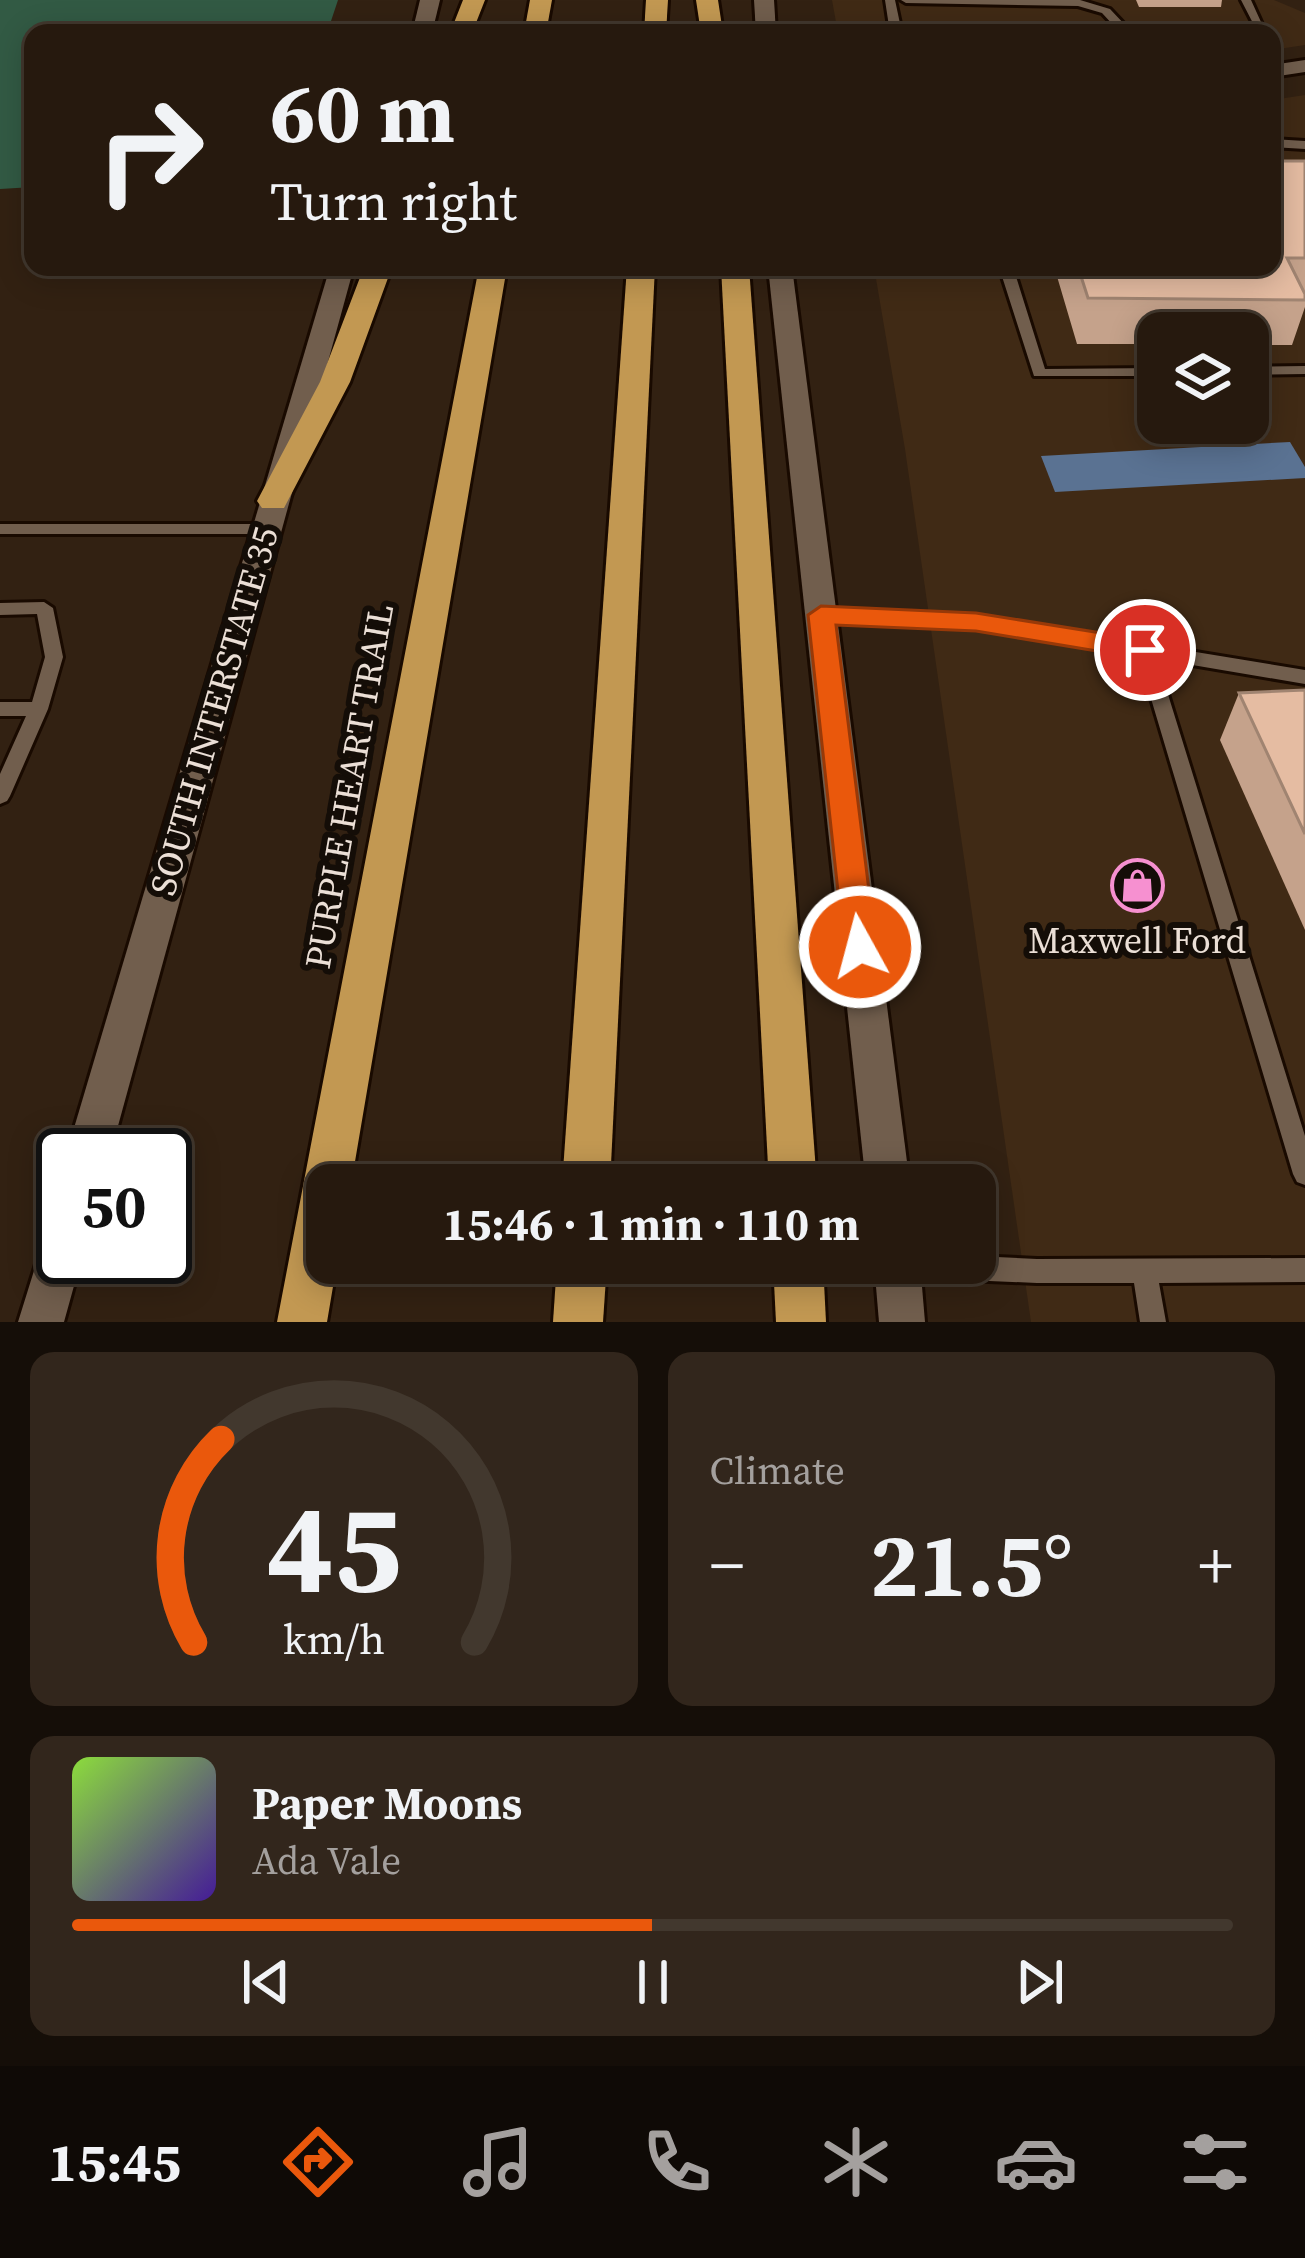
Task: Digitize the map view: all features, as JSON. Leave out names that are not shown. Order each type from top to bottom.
[{"type":"highway","points":[[269,515],[335,382],[375,276]]},
{"type":"highway","name":"PURPLE HEART TRAIL","points":[[302,1322],[492,276]]},
{"type":"highway","points":[[587,1164],[640,276]]},
{"type":"highway","points":[[736,276],[792,1164]]},
{"type":"highway","points":[[578,1322],[581,1284]]},
{"type":"highway","points":[[799,1284],[801,1322]]},
{"type":"main road","name":"SOUTH INTERSTATE 35","points":[[96,1128],[340,276]]},
{"type":"main road","points":[[781,276],[886,1164]]},
{"type":"main road","points":[[41,1322],[52,1284]]},
{"type":"main road","points":[[899,1284],[902,1322]]},
{"type":"lane","points":[[906,0],[1079,3],[1106,11],[1119,24]]},
{"type":"lane","points":[[1009,276],[1039,373],[1137,372]]},
{"type":"lane","points":[[1269,371],[1305,370]]},
{"type":"lane","points":[[0,529],[269,515]]},
{"type":"lane","points":[[0,609],[44,608],[54,657],[39,709],[0,796]]},
{"type":"lane","points":[[821,615],[976,622],[1305,676]]},
{"type":"lane","points":[[1145,650],[1293,1098],[1305,1174]]},
{"type":"lane","points":[[0,710],[39,709]]},
{"type":"lane","points":[[996,1266],[1305,1270]]},
{"type":"lane","points":[[1145,1270],[1154,1322]]},
{"type":"shaded area","points":[[832,0],[1274,0],[1305,13],[1305,45],[1281,49],[1281,24],[836,24]]},
{"type":"shaded area","name":"Maxwell Ford","points":[[1305,95],[1305,1322],[1031,1322],[905,449],[876,276],[1281,276],[1281,99]]},
{"type":"green space","points":[[0,0],[338,0],[330,24],[24,24],[24,188],[0,189]]},
{"type":"water","points":[[1290,442],[1305,467],[1305,478],[1055,492],[1041,456],[1269,444]]},
{"type":"building","points":[[1281,161],[1305,161],[1305,258],[1287,258],[1305,300],[1088,298],[1081,276],[1281,276]]},
{"type":"building","points":[[1305,690],[1305,834],[1239,693]]},
{"type":"place","name":"Maxwell Ford","points":[[1137,885]]},
{"type":"route","points":[[860,947],[821,615],[976,622],[1145,650]]}]
